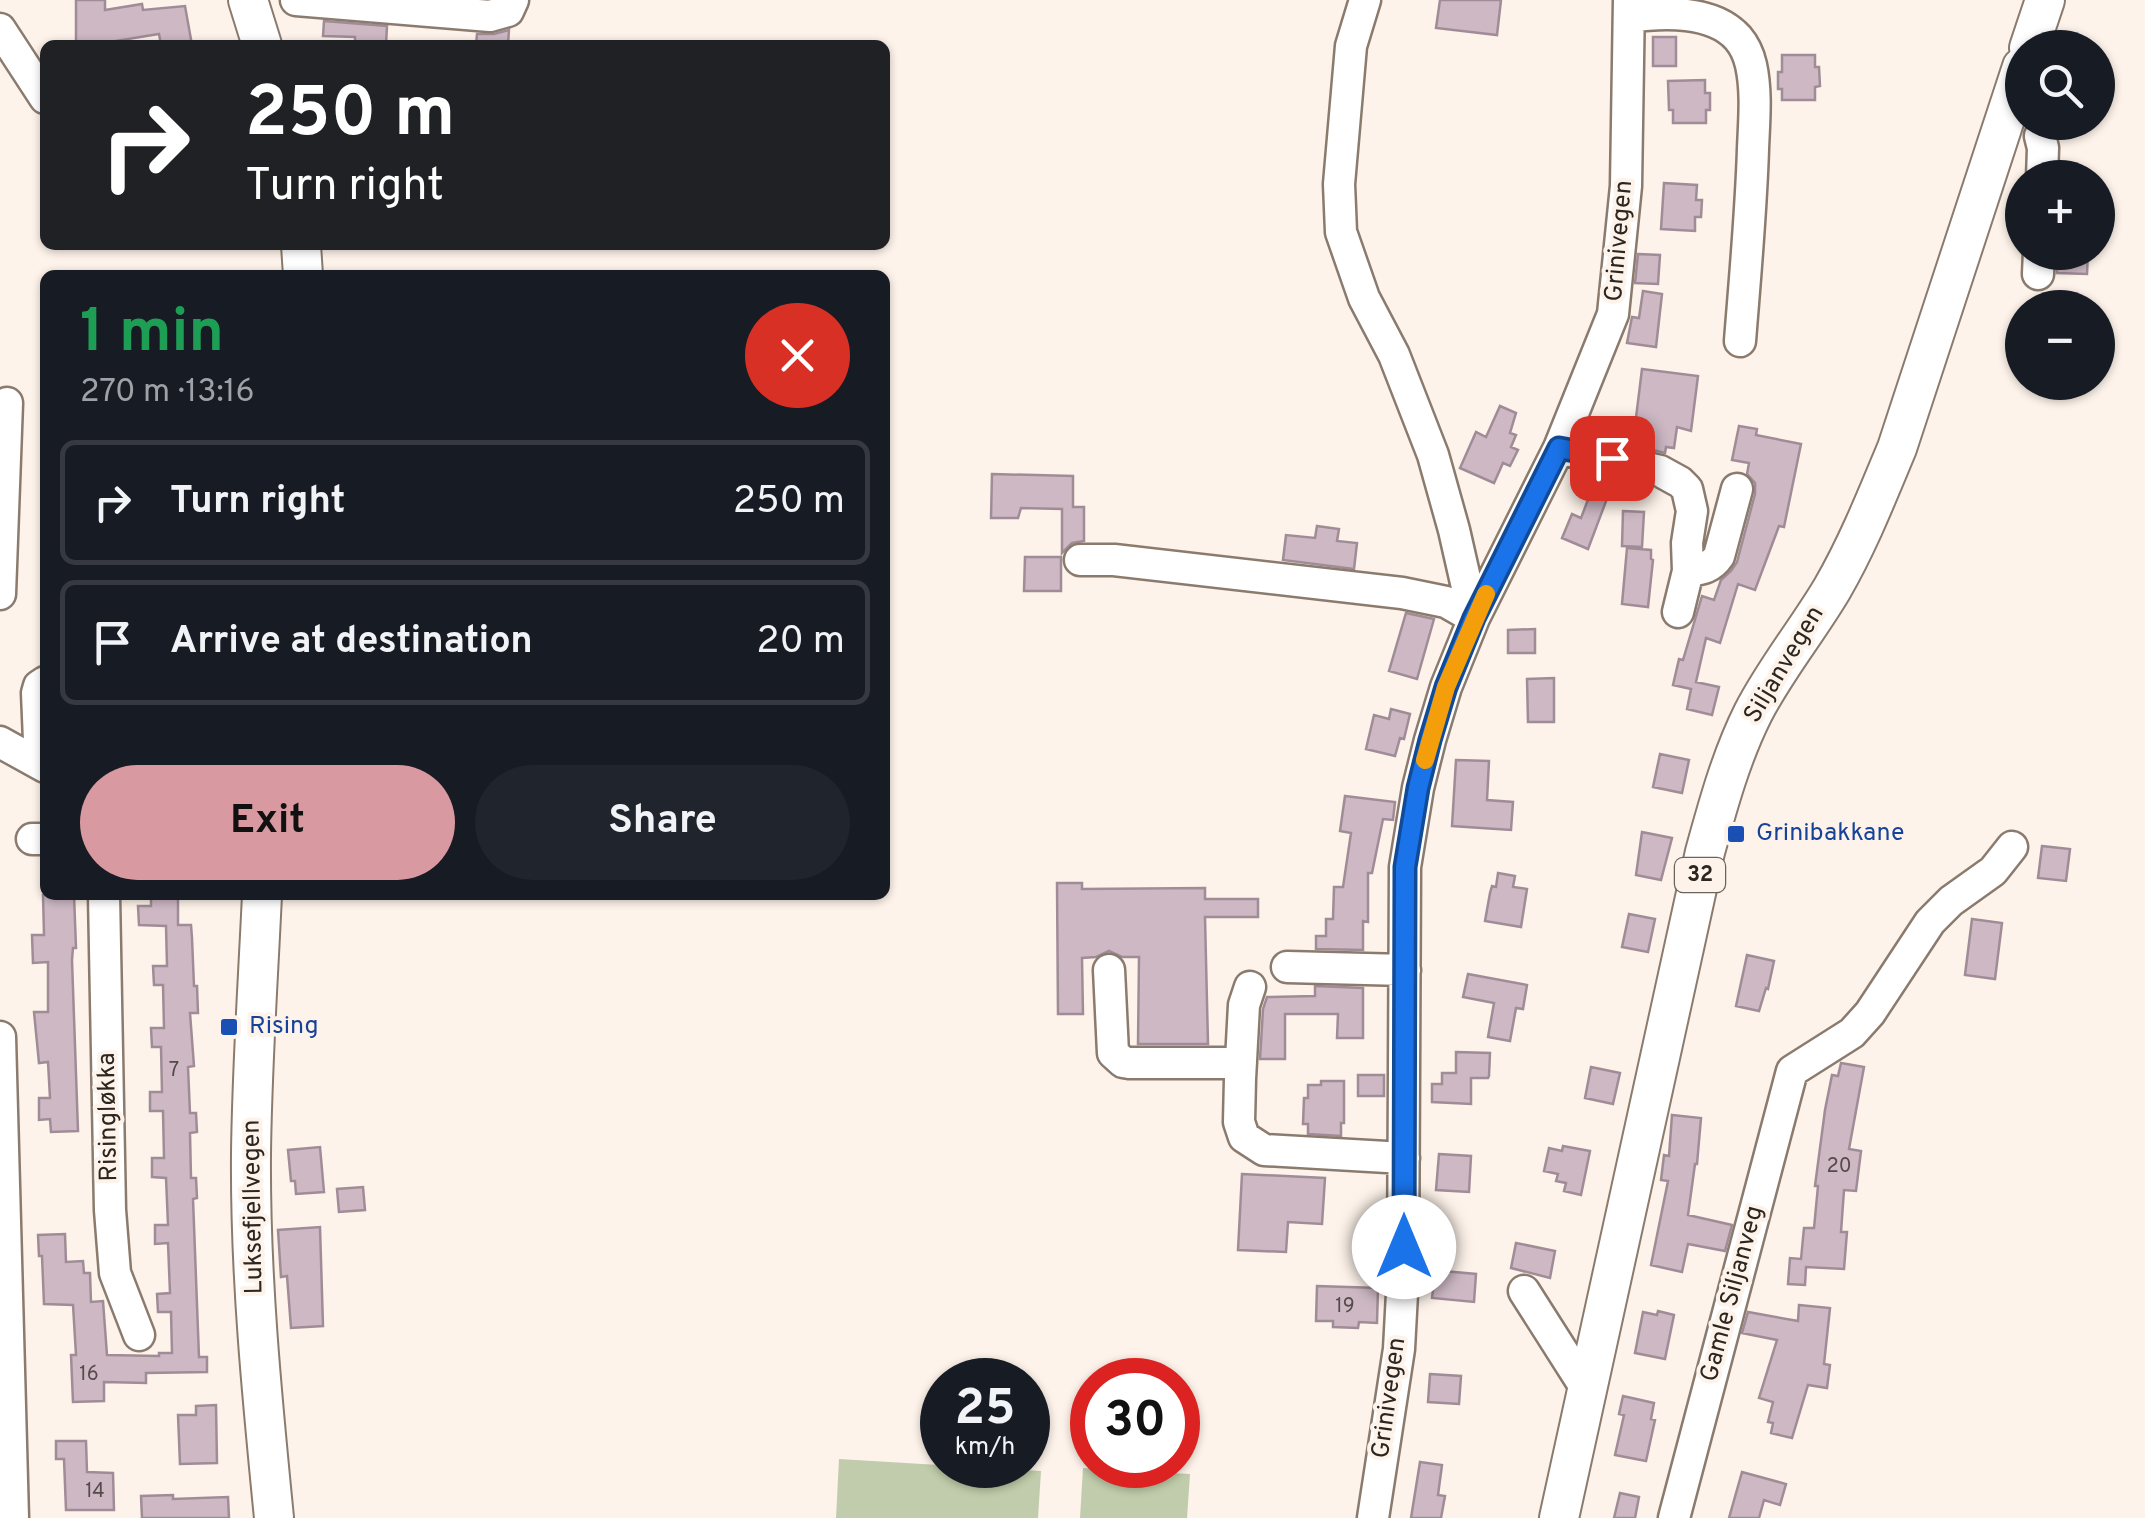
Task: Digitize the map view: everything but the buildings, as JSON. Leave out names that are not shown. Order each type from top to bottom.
[{"type":"main road","points":[[2035,30],[2045,0]]},
{"type":"main road","name":"Siljanvegen","points":[[1559,1518],[1705,852],[1726,780],[1754,710],[1832,588],[1875,501],[1902,434],[2005,119]]},
{"type":"main road","name":"Luksefjellvegen","points":[[262,900],[252,1219],[259,1358],[274,1518]]},
{"type":"street","points":[[254,19],[275,3],[296,0],[490,16],[508,11],[513,0]]},
{"type":"street","points":[[1365,0],[1351,46],[1339,184],[1341,232],[1364,298],[1394,356],[1433,455],[1474,618]]},
{"type":"street","points":[[1629,8],[1708,20],[1739,39],[1749,59],[1754,113],[1740,341]]},
{"type":"street","name":"Grinivegen","points":[[1373,1518],[1398,1349],[1404,1275],[1405,867],[1418,788],[1441,705],[1474,618],[1559,448],[1614,314],[1626,186],[1629,8]]},
{"type":"street","points":[[0,29],[40,90]]},
{"type":"street","points":[[0,594],[7,404]]},
{"type":"street","points":[[1559,448],[1660,471],[1687,489],[1692,510],[1688,571],[1678,612]]},
{"type":"street","points":[[1688,571],[1704,569],[1718,556],[1737,489]]},
{"type":"street","points":[[1080,560],[1114,560],[1402,593],[1446,602],[1474,618]]},
{"type":"street","points":[[40,686],[40,736]]},
{"type":"street","points":[[0,742],[40,764]]},
{"type":"street","name":"Gamle Siljanveg","points":[[1674,1518],[1792,1071],[1852,1033],[1870,1013],[1930,922],[1950,901],[1993,871],[2012,847]]},
{"type":"street","name":"Risingløkka","points":[[104,900],[110,1210],[115,1273],[139,1335]]},
{"type":"street","points":[[1287,968],[1405,970]]},
{"type":"street","points":[[1109,970],[1113,1053],[1123,1062],[1241,1063]]},
{"type":"street","points":[[1250,987],[1244,1005],[1241,1063],[1239,1122],[1244,1137],[1264,1150],[1404,1158]]},
{"type":"street","points":[[0,1037],[13,1518]]},
{"type":"street","points":[[1524,1291],[1587,1390]]},
{"type":"green space","points":[[839,1459],[920,1464],[920,1488],[1040,1488],[1038,1518],[836,1518]]},
{"type":"green space","points":[[1082,1488],[1189,1488],[1187,1518],[1080,1518]]},
{"type":"slow traffic","points":[[1425,760],[1446,687],[1486,594]]},
{"type":"place","name":"Grinibakkane","points":[[1736,834]]},
{"type":"place","name":"Rising","points":[[229,1027]]},
{"type":"route","points":[[1404,1247],[1405,867],[1430,740],[1474,618],[1559,448],[1612,458]]}]
